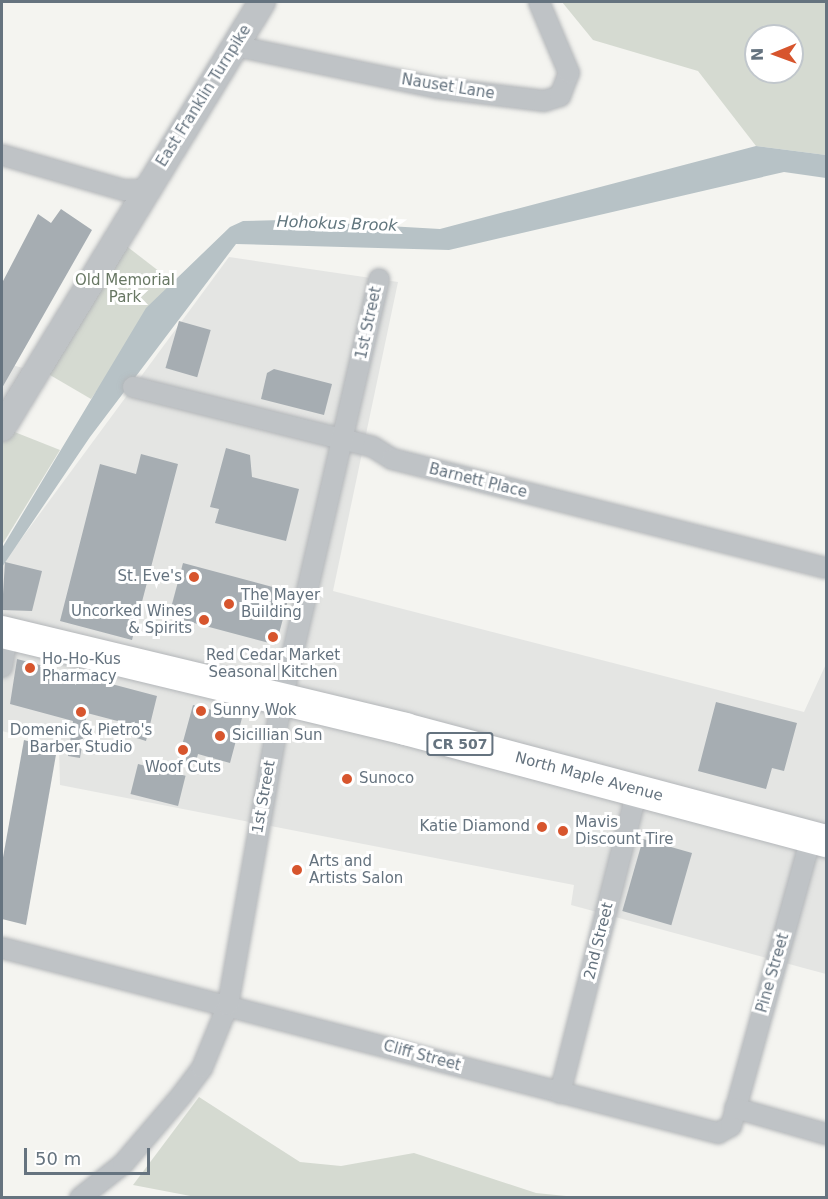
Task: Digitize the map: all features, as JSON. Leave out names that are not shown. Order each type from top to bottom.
[{"type":"main road","name":"North Maple Avenue","points":[[4,633],[281,704],[638,789],[819,839]]},
{"type":"street","name":"East Franklin Turnpike","points":[[2,428],[145,190],[262,2]]},
{"type":"street","name":"Nauset Lane","points":[[235,46],[438,88],[544,101],[560,96],[569,73],[539,2]]},
{"type":"street","points":[[2,155],[123,190],[145,190]]},
{"type":"street","name":"1st Street","points":[[80,1197],[123,1164],[181,1096],[202,1068],[228,1005],[281,704],[344,439],[379,279]]},
{"type":"street","name":"Barnett Place","points":[[133,387],[373,447],[392,459],[826,568]]},
{"type":"street","points":[[2,667],[4,633]]},
{"type":"street","name":"2nd Street","points":[[560,1093],[638,789]]},
{"type":"street","name":"Pine Street","points":[[735,1108],[819,839]]},
{"type":"street","name":"Cliff Street","points":[[2,948],[718,1133],[731,1126],[735,1108]]},
{"type":"street","points":[[735,1108],[826,1134]]},
{"type":"shaded area","points":[[229,257],[398,282],[333,591],[804,712],[826,664],[826,974],[571,905],[574,885],[60,785],[59,746],[2,731],[2,565]]},
{"type":"shaded area","points":[[2,362],[26,369],[2,407]]},
{"type":"green space","points":[[562,2],[826,2],[826,155],[756,146],[698,71],[593,40]]},
{"type":"green space","name":"Old Memorial Park","points":[[116,238],[173,282],[91,399],[38,368]]},
{"type":"green space","points":[[2,427],[60,450],[2,545]]},
{"type":"green space","points":[[199,1097],[300,1162],[341,1166],[414,1153],[536,1193],[576,1197],[201,1198],[133,1185]]},
{"type":"water","name":"Hohokus Brook","points":[[756,146],[826,155],[826,178],[784,172],[449,250],[236,244],[90,437],[2,567],[2,548],[146,308],[230,227],[243,221],[283,220],[440,229]]},
{"type":"building","points":[[61,209],[92,230],[2,388],[2,283],[38,214],[51,223]]},
{"type":"building","points":[[179,321],[211,330],[197,377],[165,368]]},
{"type":"building","points":[[274,369],[332,384],[324,415],[261,399],[267,373]]},
{"type":"building","points":[[226,448],[250,455],[252,477],[299,489],[286,541],[215,523],[219,509],[210,507]]},
{"type":"building","points":[[141,454],[178,464],[132,640],[60,621],[100,464],[136,474]]},
{"type":"building","points":[[5,562],[42,571],[32,611],[2,610]]},
{"type":"building","name":"The Mayer Building","points":[[183,563],[290,592],[276,645],[169,616]]},
{"type":"building","points":[[17,659],[157,696],[146,741],[127,735],[129,724],[87,713],[80,758],[68,756],[73,721],[10,704]]},
{"type":"building","points":[[716,702],[797,723],[784,771],[772,768],[766,789],[698,771]]},
{"type":"building","points":[[193,705],[242,718],[230,763],[198,754],[195,765],[178,760]]},
{"type":"building","points":[[24,740],[57,749],[26,925],[2,919],[2,863]]},
{"type":"building","points":[[138,764],[186,776],[178,806],[131,794]]},
{"type":"building","points":[[643,839],[692,853],[671,925],[622,911]]},
{"type":"place","name":"St. Eve's","points":[[194,577]]},
{"type":"place","name":"The Mayer Building","points":[[229,604]]},
{"type":"place","name":"Uncorked Wines & Spirits","points":[[204,620]]},
{"type":"place","name":"Red Cedar Market Seasonal Kitchen","points":[[273,637]]},
{"type":"place","name":"Ho-Ho-Kus Pharmacy","points":[[30,668]]},
{"type":"place","name":"Sunny Wok","points":[[201,711]]},
{"type":"place","name":"Domenic & Pietro's Barber Studio","points":[[81,712]]},
{"type":"place","name":"Sicillian Sun","points":[[220,736]]},
{"type":"place","name":"Woof Cuts","points":[[183,750]]},
{"type":"place","name":"Sunoco","points":[[347,779]]},
{"type":"place","name":"Katie Diamond","points":[[542,827]]},
{"type":"place","name":"Mavis Discount Tire","points":[[563,831]]},
{"type":"place","name":"Arts and Artists Salon","points":[[297,870]]}]
